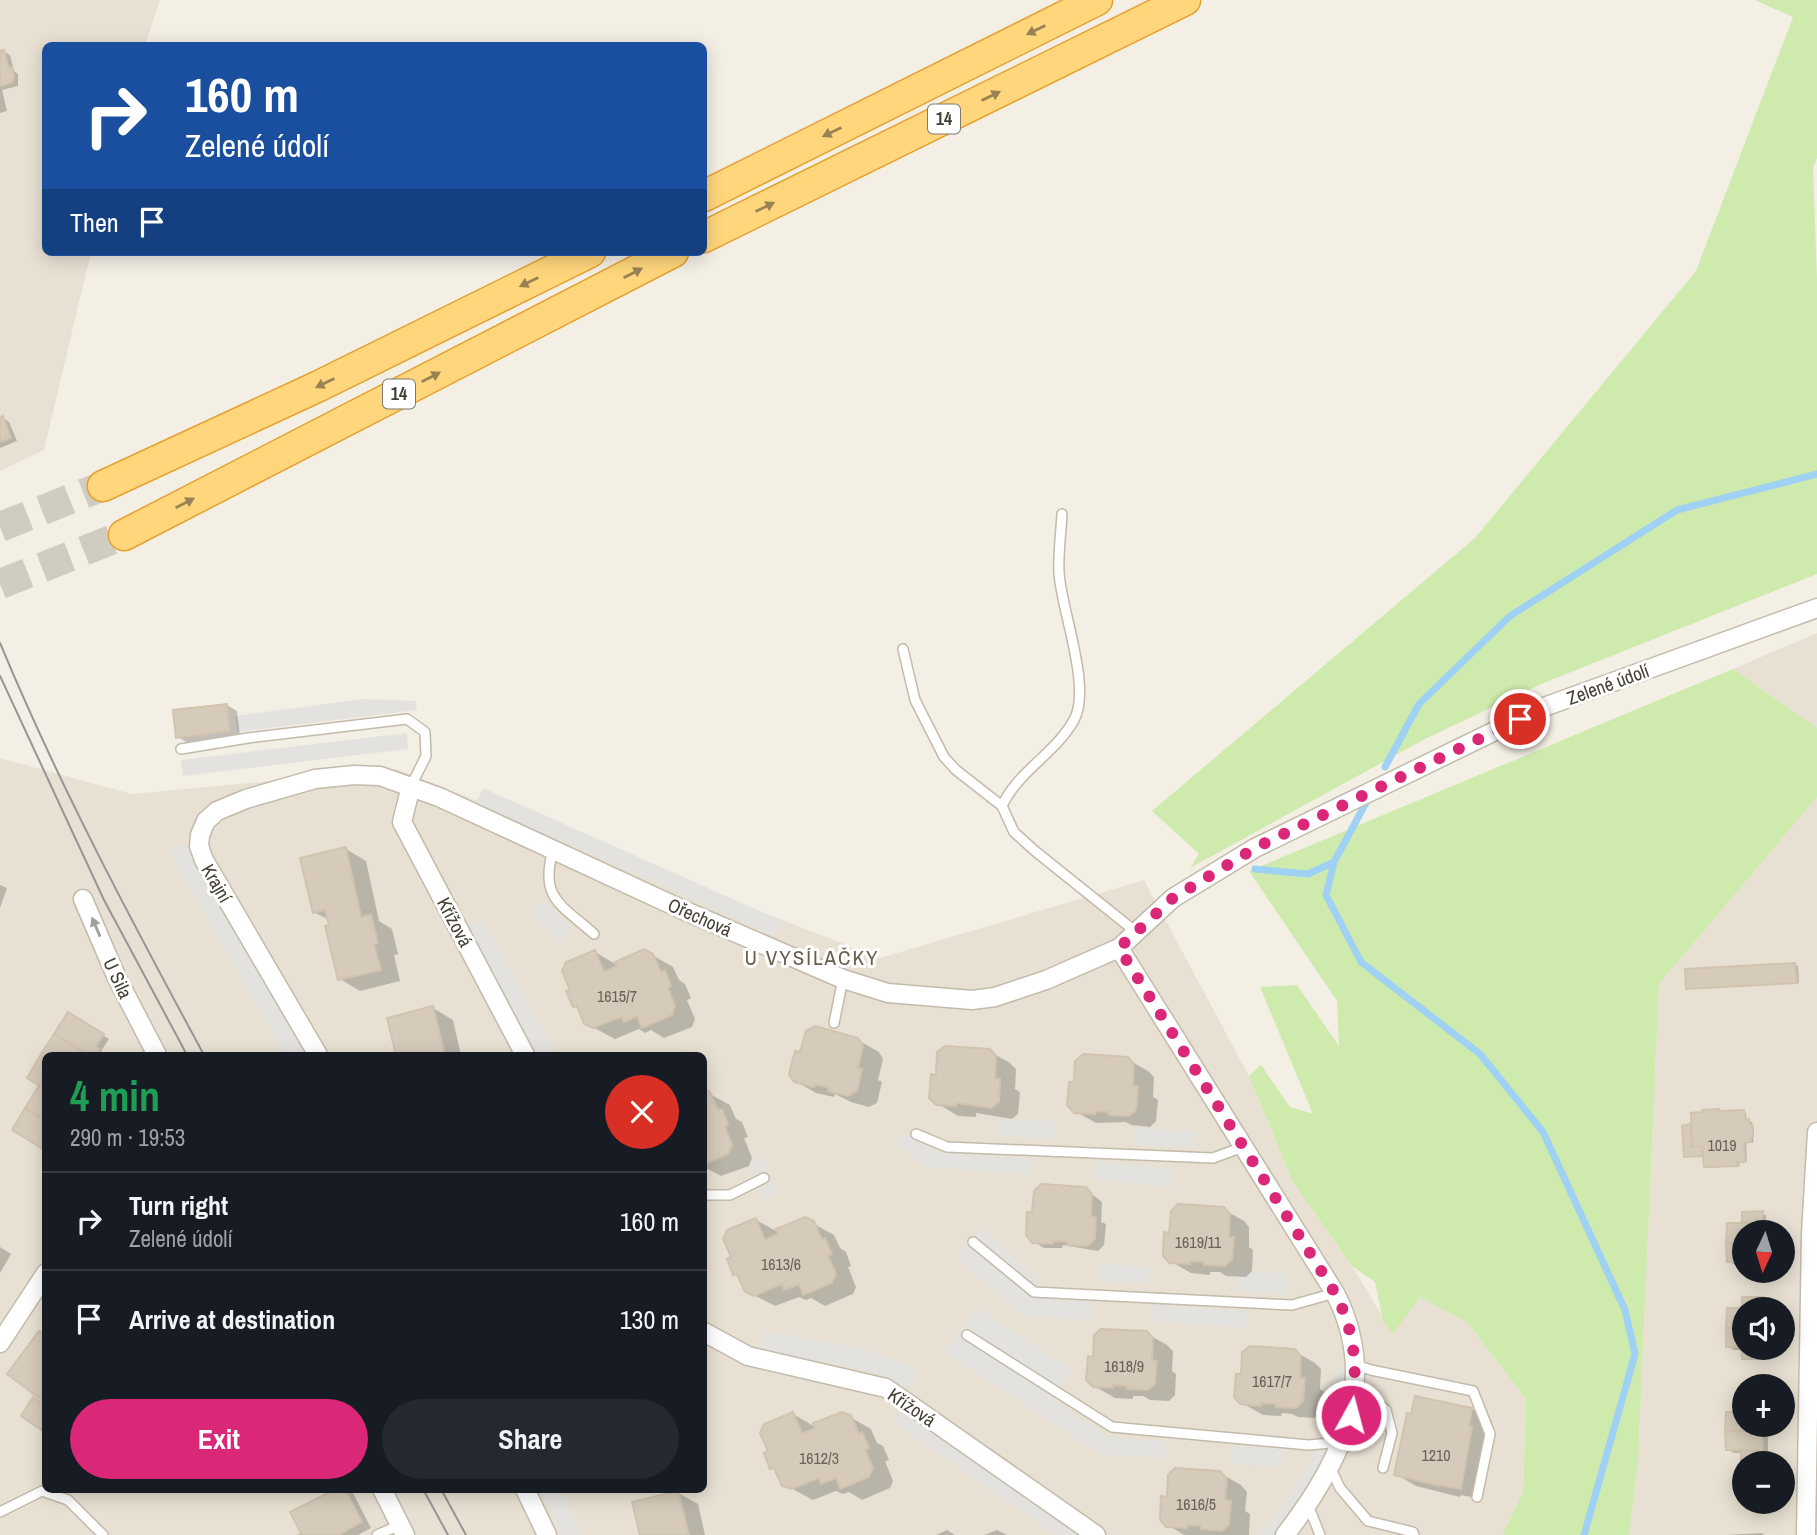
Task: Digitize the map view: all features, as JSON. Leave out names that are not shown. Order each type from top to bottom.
[{"type":"highway","name":"14","points":[[707,195],[1097,0]]},
{"type":"highway","name":"14","points":[[707,236],[1185,0]]},
{"type":"highway","name":"14","points":[[103,486],[319,386],[582,256]]},
{"type":"highway","name":"14","points":[[124,535],[665,256]]},
{"type":"street","name":"Zelené údolí","points":[[1119,948],[1173,898],[1255,848],[1544,708],[1817,608]]},
{"type":"street","name":"Krajní","points":[[316,1052],[204,860],[200,835],[206,821],[217,811],[246,799],[315,779],[354,775],[380,776],[411,786]]},
{"type":"street","name":"Ořechová","points":[[411,786],[843,979],[888,993],[972,1000],[995,997],[1046,980],[1119,948]]},
{"type":"street","name":"Křížová","points":[[411,786],[402,822],[523,1052]]},
{"type":"street","name":"U Sila","points":[[83,899],[117,978],[155,1052]]},
{"type":"street","points":[[1119,948],[1346,1313],[1356,1365],[1351,1415],[1330,1467],[1308,1505],[1285,1535]]},
{"type":"street","points":[[1806,1535],[1817,1132]]},
{"type":"street","points":[[0,1343],[5,1323],[42,1278]]},
{"type":"street","name":"Křížová","points":[[707,1334],[747,1356],[886,1388],[1096,1535]]},
{"type":"street","points":[[384,1493],[402,1530]]},
{"type":"street","points":[[527,1493],[547,1535]]},
{"type":"lane","points":[[1002,806],[1009,790],[1053,749],[1075,718],[1079,693],[1076,655],[1059,573],[1062,514]]},
{"type":"lane","points":[[904,649],[915,699],[944,757],[956,770],[1002,806],[1014,832],[1136,932]]},
{"type":"lane","points":[[181,749],[407,719],[425,732],[426,756],[411,786]]},
{"type":"lane","points":[[553,850],[549,863],[549,889],[558,902],[594,934]]},
{"type":"lane","points":[[834,1023],[843,979]]},
{"type":"lane","points":[[916,1134],[947,1147],[1213,1158],[1243,1147]]},
{"type":"lane","points":[[707,1195],[730,1195],[764,1178]]},
{"type":"lane","points":[[973,1242],[1034,1292],[1292,1306],[1335,1293]]},
{"type":"lane","points":[[967,1335],[1112,1427],[1309,1446],[1341,1442]]},
{"type":"lane","points":[[1356,1365],[1473,1391],[1490,1434],[1477,1497]]},
{"type":"lane","points":[[1355,1393],[1369,1398],[1386,1410],[1392,1433],[1383,1468]]},
{"type":"lane","points":[[1330,1467],[1340,1488],[1368,1521],[1413,1532],[1414,1535]]},
{"type":"lane","points":[[0,1512],[42,1491]]},
{"type":"lane","points":[[48,1493],[68,1500],[103,1535]]},
{"type":"lane","points":[[1308,1505],[1320,1535]]},
{"type":"lane","points":[[377,1535],[402,1530]]},
{"type":"shaded area","points":[[0,0],[160,0],[146,42],[42,42],[42,256],[90,256],[44,450],[0,471]]},
{"type":"shaded area","points":[[1817,633],[1817,728],[1733,669]]},
{"type":"shaded area","points":[[363,699],[415,701],[417,710],[237,732],[235,716]]},
{"type":"shaded area","points":[[407,733],[408,749],[183,776],[181,760]]},
{"type":"shaded area","points":[[0,758],[132,794],[396,769],[880,958],[1144,880],[1249,1076],[1293,1182],[1352,1266],[1393,1334],[1420,1296],[1467,1322],[1526,1399],[1523,1492],[1502,1535],[0,1535]]},
{"type":"shaded area","points":[[483,788],[782,921],[775,936],[476,803]]},
{"type":"shaded area","points":[[1817,797],[1817,1535],[1629,1535],[1638,1460],[1659,984]]},
{"type":"shaded area","points":[[185,843],[303,1052],[283,1052],[171,856],[172,849]]},
{"type":"shaded area","points":[[542,900],[573,930],[559,943],[529,911]]},
{"type":"shaded area","points":[[483,919],[555,1052],[536,1052],[467,926]]},
{"type":"shaded area","points":[[998,1119],[1056,1121],[1055,1139],[997,1136]]},
{"type":"shaded area","points":[[1134,1128],[1196,1131],[1195,1148],[1134,1145]]},
{"type":"shaded area","points":[[904,1133],[935,1152],[1032,1158],[1032,1175],[927,1167],[895,1145]]},
{"type":"shaded area","points":[[763,1158],[777,1193],[762,1199],[748,1164]]},
{"type":"shaded area","points":[[1095,1161],[1173,1169],[1171,1187],[1093,1179]]},
{"type":"shaded area","points":[[981,1228],[1042,1281],[1030,1297],[1092,1301],[1091,1320],[1024,1316],[954,1257]]},
{"type":"shaded area","points":[[1100,1263],[1150,1267],[1148,1284],[1098,1281]]},
{"type":"shaded area","points":[[1237,1270],[1288,1274],[1287,1295],[1235,1290]]},
{"type":"shaded area","points":[[1151,1304],[1248,1311],[1247,1328],[1150,1321]]},
{"type":"shaded area","points":[[978,1308],[1072,1370],[1052,1399],[1110,1437],[1166,1441],[1165,1458],[1101,1455],[944,1352]]},
{"type":"shaded area","points":[[762,1331],[860,1348],[907,1364],[920,1372],[910,1388],[868,1370],[760,1351]]},
{"type":"shaded area","points":[[1349,1364],[1349,1378],[1334,1445],[1293,1516],[1273,1535],[1257,1535],[1285,1504],[1301,1477],[1322,1437],[1334,1395],[1336,1371]]},
{"type":"shaded area","points":[[901,1410],[1081,1535],[1056,1535],[892,1422]]},
{"type":"shaded area","points":[[1230,1445],[1283,1448],[1282,1467],[1229,1464]]},
{"type":"shaded area","points":[[542,1493],[562,1493],[581,1535],[560,1535]]},
{"type":"green space","points":[[1755,0],[1817,0],[1817,158],[1813,167],[1817,280],[1817,574],[1541,684],[1425,739],[1190,868],[1199,854],[1152,811],[1475,538],[1696,271],[1793,17]]},
{"type":"green space","points":[[1733,669],[1817,728],[1817,797],[1659,984],[1638,1460],[1629,1535],[1502,1535],[1523,1492],[1526,1399],[1467,1322],[1420,1297],[1393,1334],[1383,1321],[1375,1282],[1352,1266],[1293,1182],[1249,1076],[1261,1065],[1290,1107],[1313,1114],[1260,987],[1297,985],[1339,1046],[1337,1001],[1249,871]]},
{"type":"building","points":[[4,50],[14,76],[12,83],[0,86],[0,51]]},
{"type":"building","points":[[3,416],[11,438],[0,442],[0,417]]},
{"type":"building","points":[[227,704],[230,731],[176,738],[173,710]]},
{"type":"building","points":[[346,847],[361,917],[371,915],[378,943],[374,944],[381,970],[338,980],[325,926],[329,925],[325,910],[313,913],[300,858]]},
{"type":"building","points":[[644,949],[653,954],[661,972],[665,970],[675,1006],[672,1015],[642,1028],[637,1016],[624,1022],[621,1017],[593,1028],[584,1024],[577,1006],[573,1007],[566,991],[570,990],[562,971],[566,962],[595,950],[604,972],[617,966],[615,962]]},
{"type":"building","points":[[1795,963],[1797,983],[1686,989],[1685,969]]},
{"type":"building","points":[[433,1006],[444,1052],[395,1052],[387,1018]]},
{"type":"building","points":[[68,1012],[104,1034],[96,1047],[100,1049],[98,1052],[83,1052],[54,1034]]},
{"type":"building","points":[[815,1026],[858,1038],[863,1046],[857,1091],[848,1096],[828,1091],[829,1088],[815,1084],[814,1087],[794,1082],[789,1074],[795,1051],[800,1052],[806,1031]]},
{"type":"building","points":[[54,1034],[83,1052],[43,1052]]},
{"type":"building","points":[[945,1046],[990,1049],[996,1056],[995,1078],[1000,1079],[999,1102],[991,1108],[956,1103],[956,1106],[936,1105],[929,1098],[931,1074],[936,1075],[937,1052]]},
{"type":"building","points":[[1083,1054],[1128,1057],[1134,1064],[1133,1086],[1138,1086],[1136,1110],[1129,1116],[1095,1111],[1095,1114],[1074,1113],[1067,1105],[1069,1082],[1074,1082],[1075,1061]]},
{"type":"building","points":[[40,1056],[42,1087],[27,1078]]},
{"type":"building","points":[[39,1086],[42,1088],[42,1119],[25,1108]]},
{"type":"building","points":[[707,1090],[718,1110],[722,1109],[728,1125],[725,1127],[732,1145],[728,1154],[707,1163]]},
{"type":"building","points":[[25,1108],[42,1119],[42,1149],[12,1130]]},
{"type":"building","points":[[1719,1109],[1744,1110],[1745,1120],[1749,1119],[1752,1125],[1751,1142],[1744,1143],[1745,1162],[1737,1162],[1738,1166],[1704,1167],[1702,1146],[1692,1147],[1691,1113]]},
{"type":"building","points":[[1690,1124],[1692,1147],[1702,1146],[1703,1156],[1684,1157],[1682,1126]]},
{"type":"building","points":[[1041,1184],[1086,1187],[1092,1194],[1091,1216],[1096,1217],[1095,1239],[1088,1246],[1053,1241],[1053,1244],[1032,1243],[1026,1235],[1027,1212],[1032,1212],[1034,1191]]},
{"type":"building","points":[[1178,1204],[1224,1207],[1230,1214],[1229,1237],[1234,1237],[1232,1260],[1225,1266],[1190,1261],[1190,1264],[1169,1263],[1163,1256],[1164,1232],[1169,1233],[1171,1211]]},
{"type":"building","points":[[1763,1211],[1763,1220],[1742,1220],[1742,1212]]},
{"type":"building","points":[[805,1217],[814,1221],[832,1254],[828,1256],[836,1274],[832,1283],[803,1295],[799,1284],[784,1290],[782,1284],[754,1296],[745,1292],[737,1274],[733,1275],[727,1259],[731,1257],[723,1239],[727,1230],[756,1218],[765,1240],[778,1234],[776,1229]]},
{"type":"building","points":[[1727,1223],[1732,1223],[1732,1243],[1726,1243]]},
{"type":"building","points":[[1726,1243],[1732,1243],[1732,1262],[1727,1262]]},
{"type":"building","points":[[1727,1308],[1732,1308],[1732,1328],[1726,1328]]},
{"type":"building","points":[[1726,1328],[1732,1328],[1732,1347],[1726,1347]]},
{"type":"building","points":[[1101,1329],[1147,1331],[1153,1338],[1152,1360],[1157,1361],[1155,1384],[1148,1390],[1127,1389],[1128,1386],[1113,1385],[1113,1388],[1093,1387],[1086,1380],[1088,1356],[1093,1357],[1094,1335]]},
{"type":"building","points":[[39,1331],[42,1333],[42,1400],[7,1374]]},
{"type":"building","points":[[1250,1346],[1295,1349],[1301,1356],[1300,1378],[1305,1378],[1303,1401],[1296,1408],[1262,1403],[1261,1406],[1240,1404],[1234,1397],[1236,1374],[1241,1374],[1242,1352]]},
{"type":"building","points":[[1415,1396],[1472,1408],[1469,1426],[1472,1427],[1461,1489],[1394,1475],[1407,1413],[1411,1414]]},
{"type":"building","points":[[33,1397],[42,1403],[42,1430],[21,1416]]},
{"type":"building","points":[[793,1412],[802,1434],[815,1428],[813,1423],[842,1412],[851,1415],[869,1448],[865,1450],[873,1468],[869,1477],[840,1489],[836,1478],[821,1484],[819,1478],[791,1489],[782,1486],[774,1468],[770,1469],[764,1453],[768,1451],[760,1433],[764,1424]]},
{"type":"building","points":[[1726,1412],[1732,1412],[1732,1431],[1725,1431]]},
{"type":"building","points":[[1725,1431],[1732,1431],[1732,1437],[1762,1437],[1763,1451],[1726,1450]]},
{"type":"building","points":[[1175,1468],[1220,1471],[1227,1479],[1225,1500],[1231,1501],[1229,1524],[1222,1531],[1187,1525],[1187,1528],[1166,1527],[1160,1520],[1161,1496],[1167,1497],[1168,1475]]},
{"type":"building","points":[[328,1493],[347,1493],[362,1522],[338,1535],[302,1535],[290,1512]]},
{"type":"building","points":[[678,1493],[689,1535],[640,1535],[632,1502]]},
{"type":"waterway","points":[[1385,767],[1419,704],[1510,616],[1677,510],[1817,474]]},
{"type":"waterway","points":[[1255,869],[1308,874],[1334,862],[1368,799]]},
{"type":"waterway","points":[[1334,862],[1326,895],[1361,962],[1480,1054],[1543,1132],[1625,1310],[1635,1354],[1584,1535]]},
{"type":"tunnel","points":[[0,527],[103,486]]},
{"type":"tunnel","points":[[0,584],[124,535]]},
{"type":"tram line","points":[[0,643],[71,800],[202,1052]]},
{"type":"tram line","points":[[0,676],[104,900],[185,1052]]},
{"type":"tram line","points":[[425,1493],[448,1535]]},
{"type":"tram line","points":[[443,1493],[466,1535]]},
{"type":"district","name":"U VYSÍLAČKY","points":[[812,958]]},
{"type":"route","points":[[1351,1415],[1356,1365],[1346,1313],[1119,948],[1173,898],[1255,848],[1520,719]]}]
